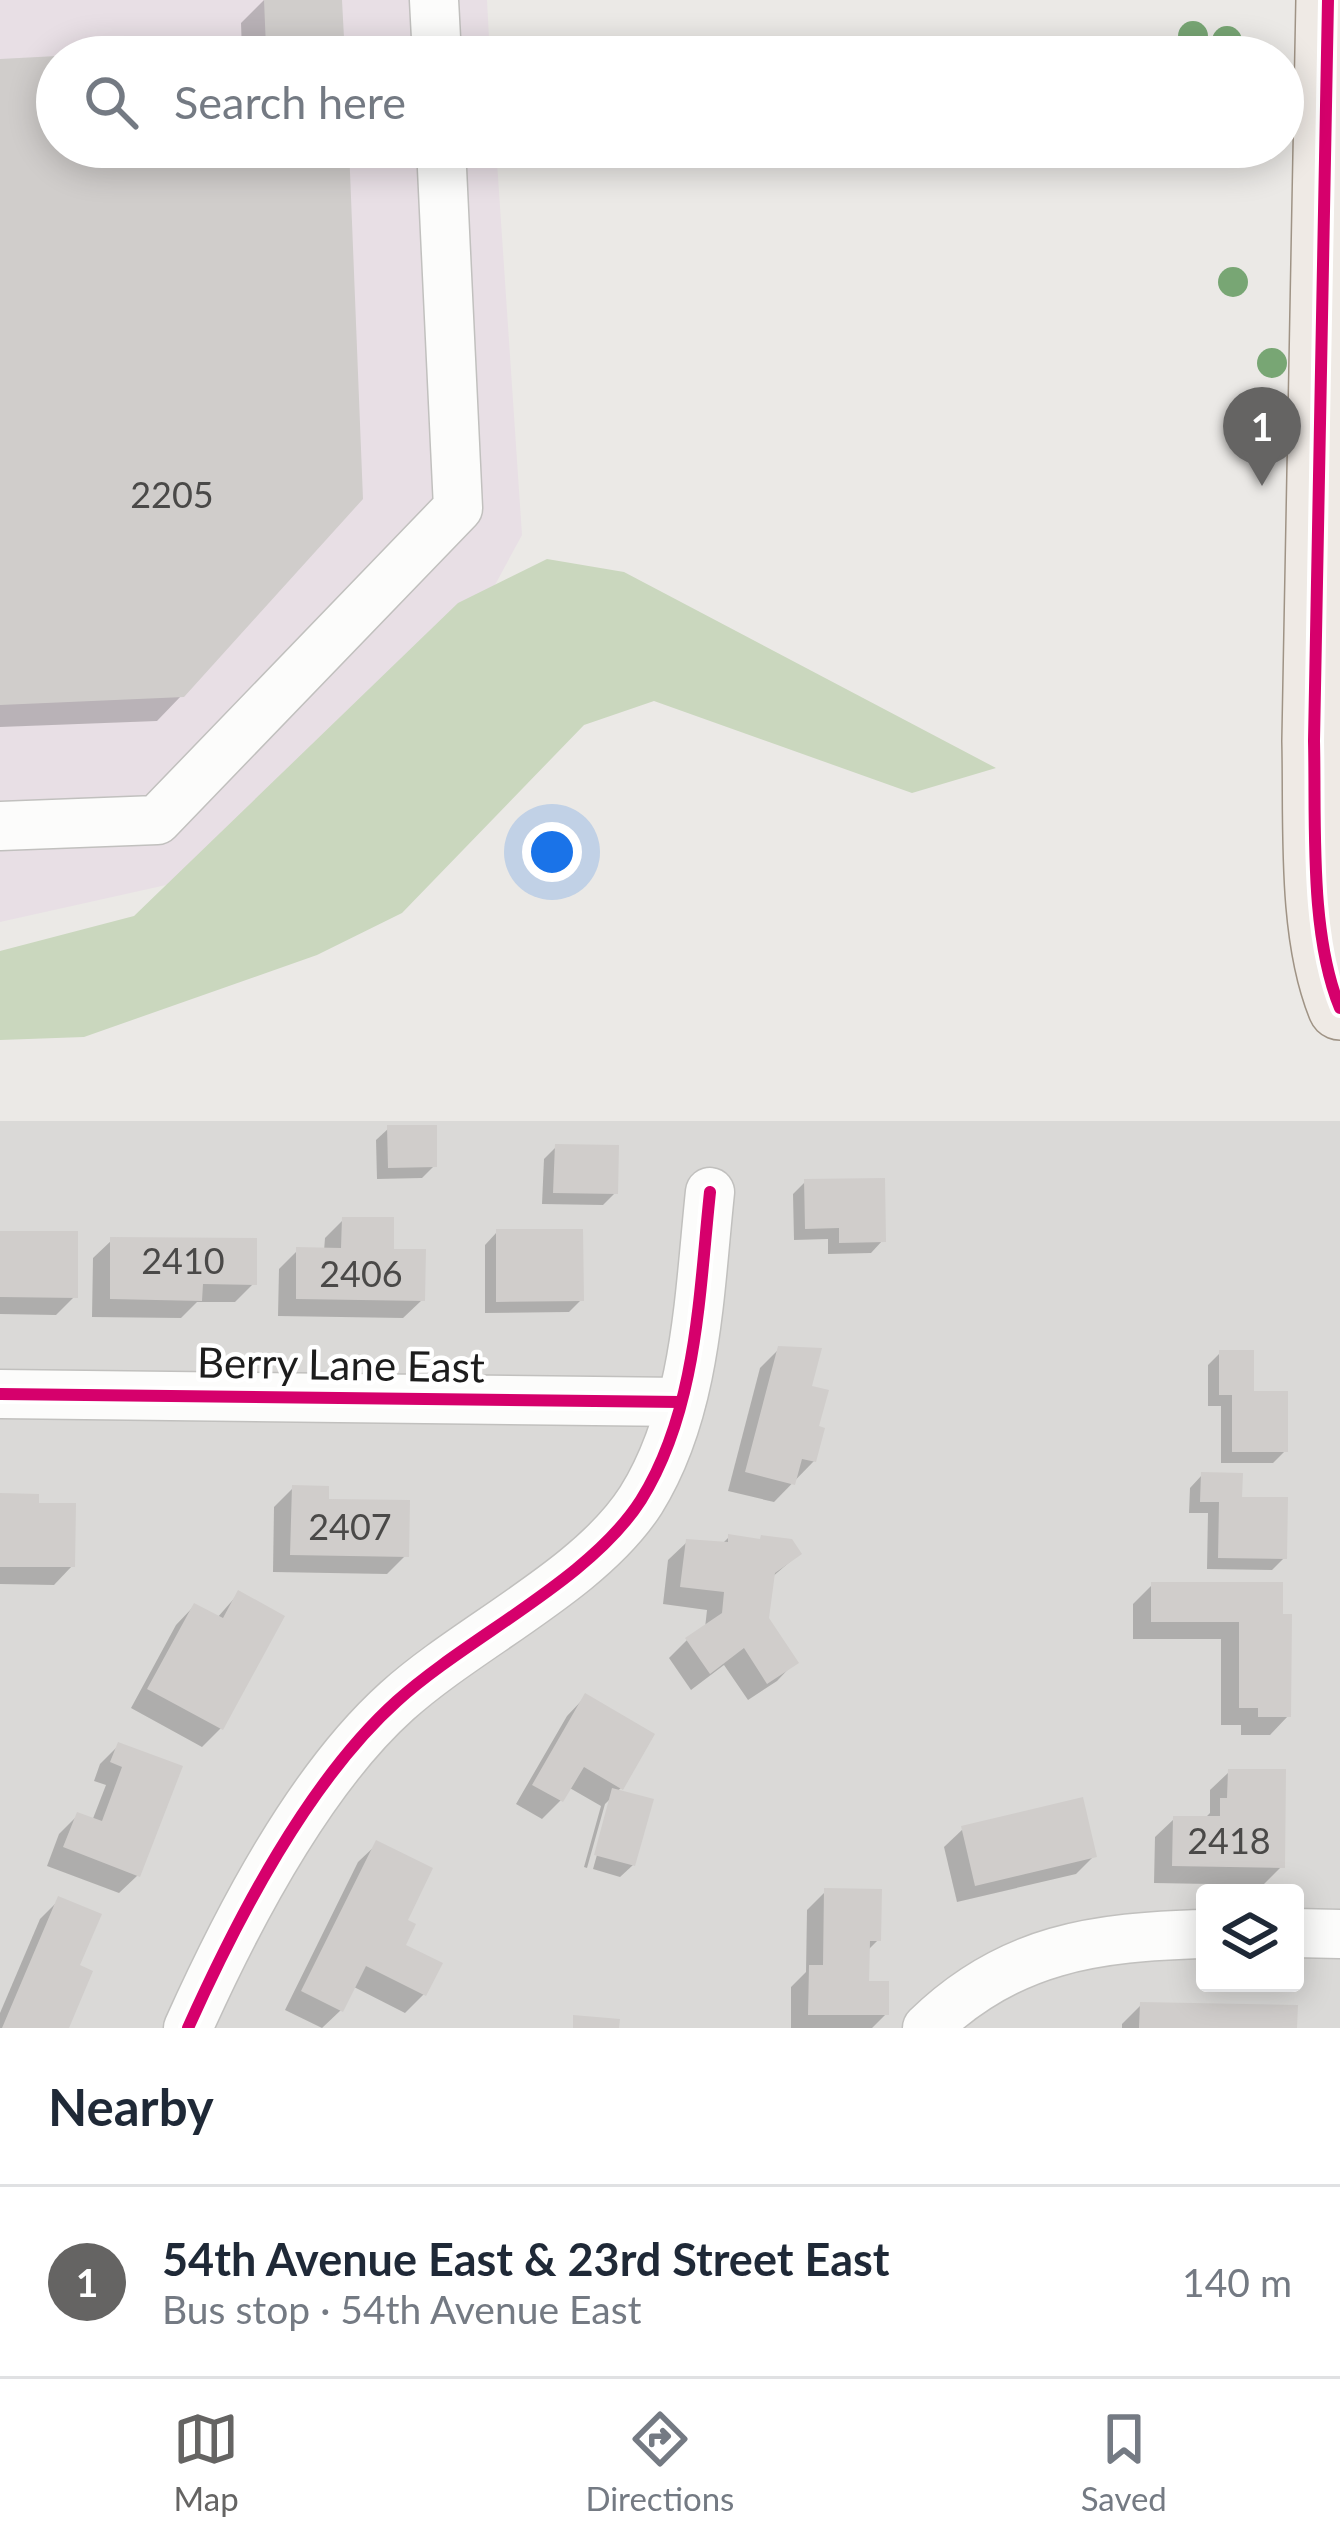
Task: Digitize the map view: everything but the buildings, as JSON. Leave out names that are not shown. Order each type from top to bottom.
[{"type":"main road","points":[[1328,0],[1333,174],[1328,697],[1316,846],[1328,972],[1340,1008]]},
{"type":"street","points":[[434,0],[436,36]]},
{"type":"street","points":[[0,826],[157,820],[458,508],[442,168]]},
{"type":"street","points":[[188,2028],[291,1832],[356,1742],[431,1672],[557,1583],[618,1530],[640,1502],[658,1469],[681,1402],[710,1192]]},
{"type":"street","name":"Berry Lane East","points":[[0,1394],[681,1402]]},
{"type":"street","points":[[927,2028],[983,1984],[1065,1947],[1133,1936],[1196,1934]]},
{"type":"street","points":[[1304,1934],[1340,1934]]},
{"type":"shaded area","points":[[0,0],[487,0],[489,36],[36,36],[36,168],[497,168],[522,535],[355,843],[0,922]]},
{"type":"shaded area","points":[[0,1121],[1340,1121],[1340,2028],[0,2028]]},
{"type":"green space","points":[[547,559],[624,572],[996,768],[912,793],[654,701],[584,725],[402,913],[317,955],[84,1037],[0,1040],[0,951],[134,916],[458,603]]},
{"type":"cycle path","points":[[1328,0],[1315,841],[1323,946],[1340,1008]]},
{"type":"cycle path","points":[[188,2028],[278,1854],[364,1734],[426,1677],[591,1556],[641,1500],[660,1465],[685,1390],[710,1192]]},
{"type":"cycle path","points":[[0,1394],[681,1402]]},
{"type":"place","name":"54th Avenue East & 23rd Street East","points":[[1262,486]]}]
